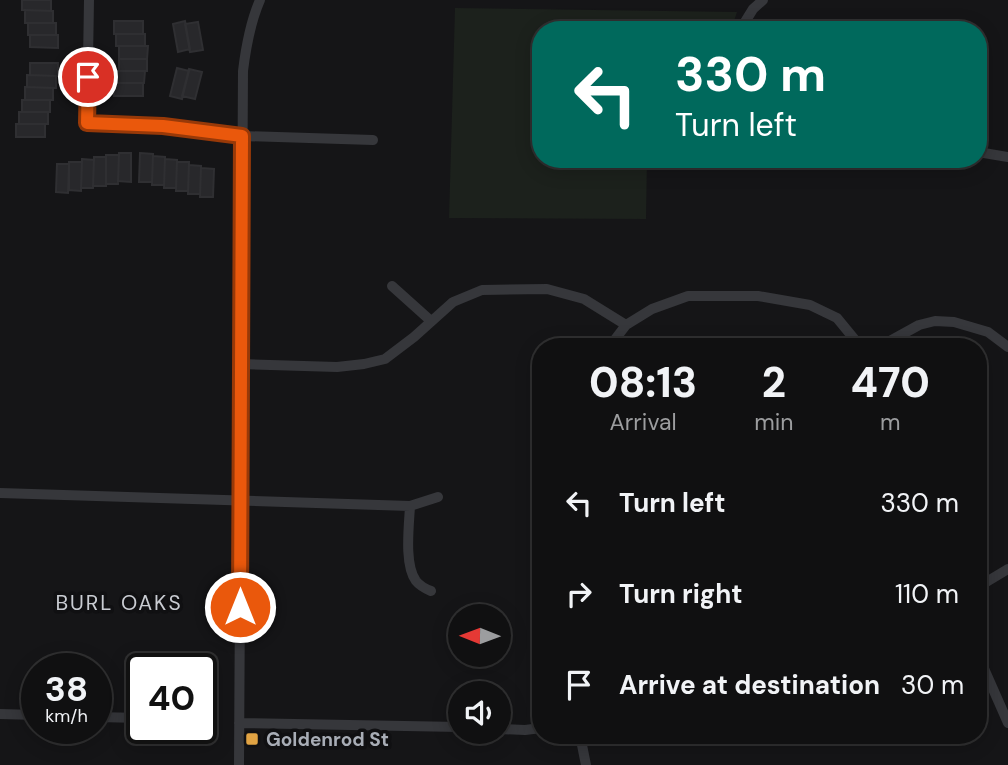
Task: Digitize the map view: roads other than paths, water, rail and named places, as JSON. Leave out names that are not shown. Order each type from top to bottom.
[{"type":"street","points":[[89,0],[87,123],[163,126],[242,136],[373,140]]},
{"type":"street","points":[[239,765],[243,71],[246,43],[260,0]]},
{"type":"street","points":[[746,21],[763,0]]},
{"type":"street","points":[[987,154],[1008,157]]},
{"type":"street","points":[[392,286],[432,321]]},
{"type":"street","points":[[242,364],[337,367],[385,359],[453,302],[482,290],[547,289],[584,299],[626,325]]},
{"type":"street","points":[[616,338],[626,325],[652,309],[688,296],[758,296],[810,305],[837,318],[853,338]]},
{"type":"street","points":[[895,338],[919,325],[935,321],[954,322],[988,332],[1008,347]]},
{"type":"street","points":[[0,493],[410,506],[438,497]]},
{"type":"street","points":[[410,506],[411,568],[416,581],[431,591]]},
{"type":"street","points":[[987,581],[1008,569]]},
{"type":"street","points":[[987,676],[1008,723]]},
{"type":"street","points":[[0,714],[21,715]]},
{"type":"street","points":[[239,723],[448,727]]},
{"type":"street","points":[[511,729],[532,729]]},
{"type":"street","points":[[582,744],[586,765]]},
{"type":"place","name":"Goldenrod St","points":[[252,739]]},
{"type":"district","name":"BURL OAKS","points":[[119,603]]}]
